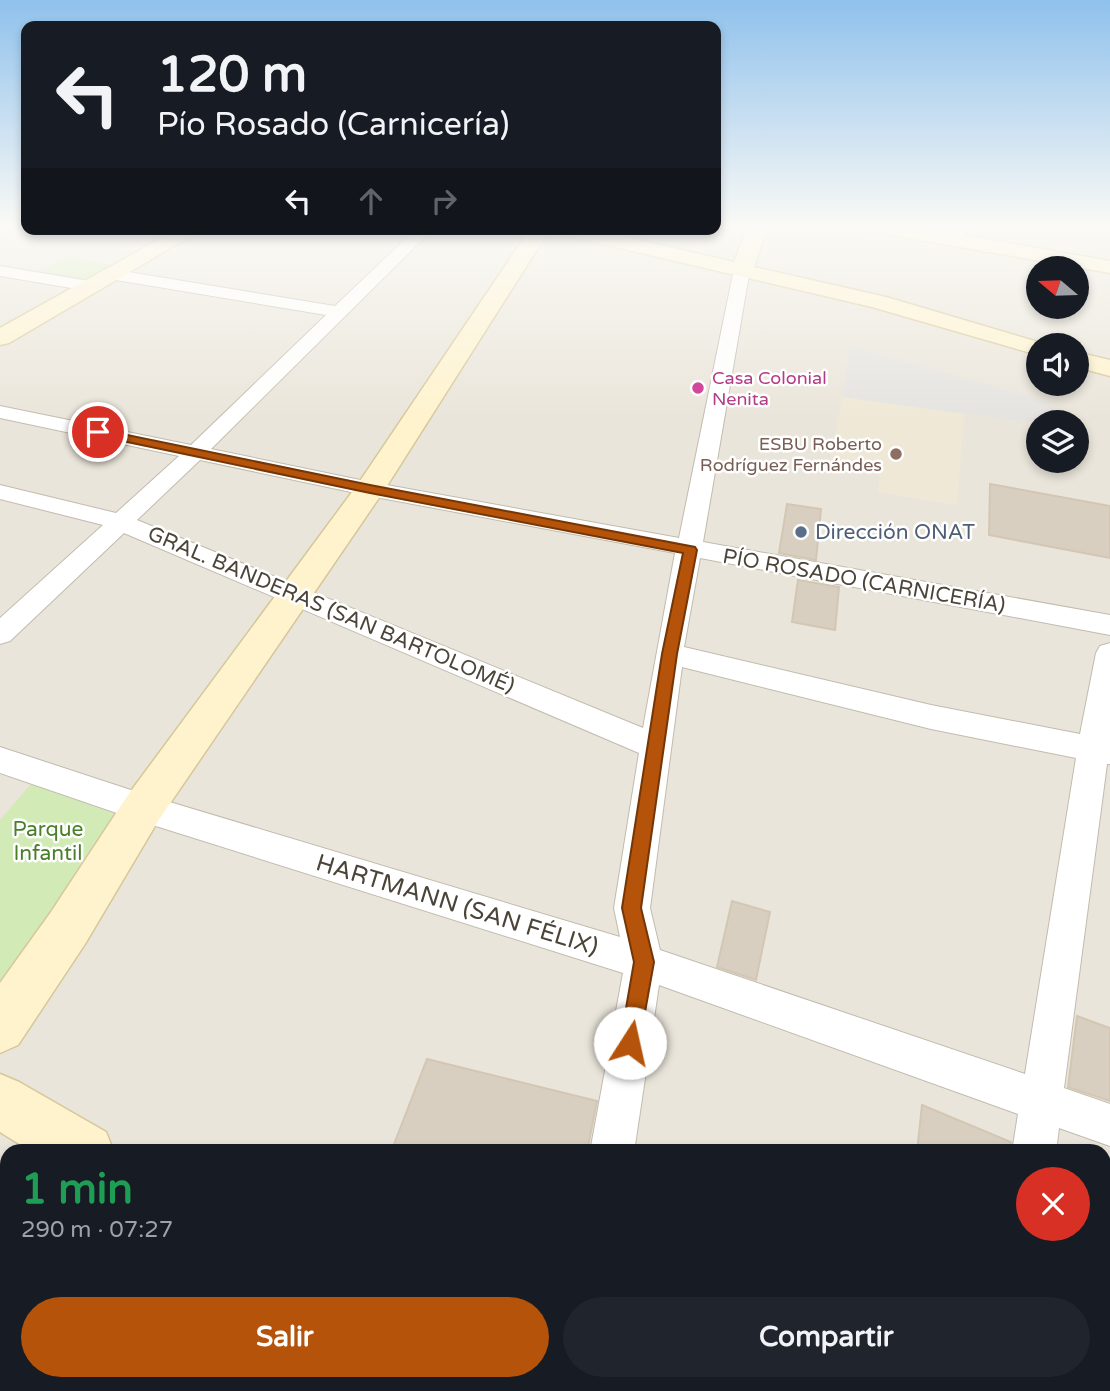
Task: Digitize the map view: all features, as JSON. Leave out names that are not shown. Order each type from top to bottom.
[{"type":"street","points":[[0,338],[82,290]]},
{"type":"street","points":[[205,290],[338,312]]},
{"type":"street","points":[[0,634],[118,521],[195,453],[361,290]]},
{"type":"street","points":[[0,1027],[68,928],[143,808],[370,489],[500,290]]},
{"type":"street","points":[[613,1144],[644,962],[632,908],[669,654],[738,290]]},
{"type":"street","points":[[828,290],[1026,345]]},
{"type":"street","points":[[1089,362],[1110,368]]},
{"type":"street","name":"PÍO ROSADO (CARNICERÍA)","points":[[0,412],[370,489],[690,550],[1110,625]]},
{"type":"street","name":"GRAL. BANDERAS (SAN BARTOLOMÉ)","points":[[0,492],[118,521],[656,747]]},
{"type":"street","points":[[1035,1144],[1040,1099],[1101,751],[1110,653]]},
{"type":"street","points":[[669,654],[930,717],[1101,751]]},
{"type":"street","name":"HARTMANN (SAN FÉLIX)","points":[[0,760],[143,808],[644,962],[1110,1125]]},
{"type":"street","points":[[0,1101],[73,1144]]},
{"type":"shaded area","points":[[0,290],[1026,290],[1026,319],[1089,319],[1089,290],[1110,290],[1110,1144],[0,1144]]},
{"type":"shaded area","points":[[850,346],[1049,402],[1054,410],[1026,410],[1026,422],[843,397]]},
{"type":"shaded area","name":"ESBU Roberto Rodríguez Fernándes","points":[[843,397],[964,414],[957,505],[878,492],[880,467],[830,459]]},
{"type":"green space","name":"Parque Infantil","points":[[31,784],[124,817],[0,992],[0,820]]},
{"type":"building","points":[[990,484],[1110,506],[1110,558],[989,535]]},
{"type":"building","name":"Dirección ONAT","points":[[787,504],[821,509],[816,560],[779,553]]},
{"type":"building","points":[[798,580],[839,587],[835,630],[792,622]]},
{"type":"building","points":[[732,901],[770,912],[756,980],[717,967]]},
{"type":"building","points":[[1077,1016],[1110,1028],[1110,1101],[1068,1087]]},
{"type":"building","points":[[427,1059],[597,1101],[589,1144],[394,1144]]},
{"type":"building","points":[[922,1105],[1011,1142],[1011,1144],[918,1144]]},
{"type":"place","name":"Casa Colonial Nenita","points":[[698,388]]},
{"type":"place","name":"ESBU Roberto Rodríguez Fernándes","points":[[896,454]]},
{"type":"place","name":"Dirección ONAT","points":[[801,532]]},
{"type":"route","points":[[98,432],[370,489],[690,550],[669,654],[632,908],[644,962],[630,1043]]}]
